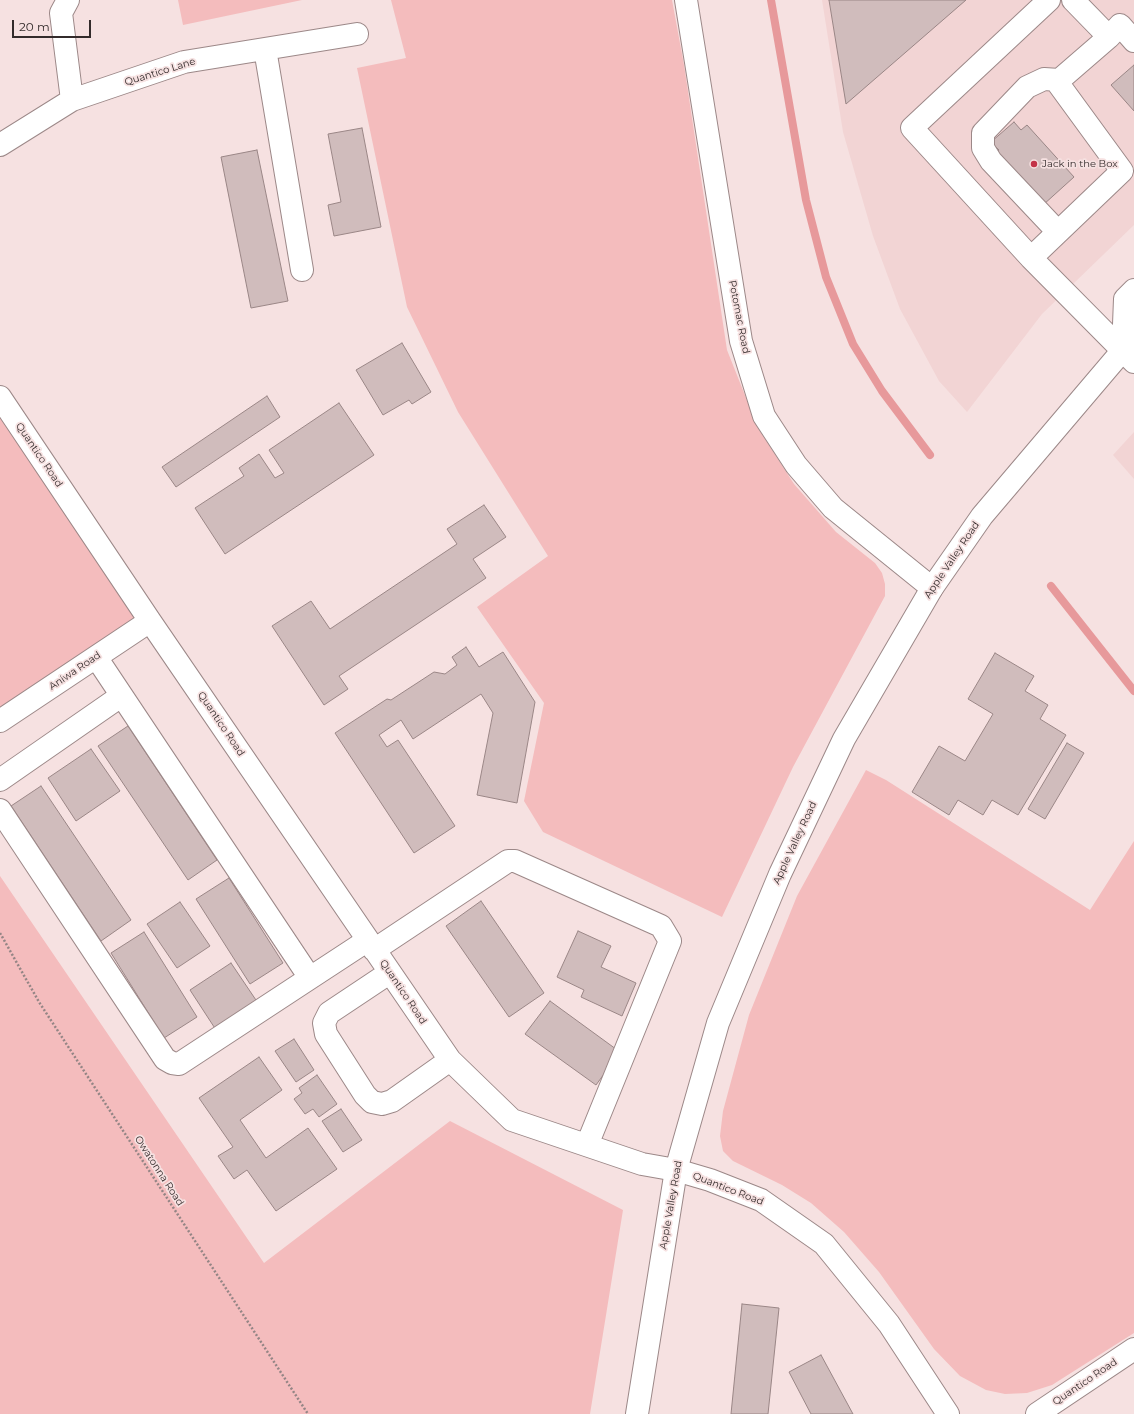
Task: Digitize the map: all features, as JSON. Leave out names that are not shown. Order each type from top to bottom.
[{"type":"street","points":[[68,0],[61,13],[72,100]]},
{"type":"street","name":"Potomac Road","points":[[686,0],[741,341],[764,416],[796,465],[833,508],[932,588]]},
{"type":"street","points":[[1049,0],[912,128],[1031,258],[1130,353]]},
{"type":"street","points":[[1058,232],[991,161],[983,148],[983,133],[1027,87],[1044,79],[1059,80],[1121,34],[1073,0]]},
{"type":"street","name":"Quantico Lane","points":[[0,145],[72,100],[184,62],[357,34]]},
{"type":"street","points":[[265,49],[302,270]]},
{"type":"street","points":[[1031,258],[1058,232],[1128,175],[1057,82],[1059,80]]},
{"type":"street","points":[[1130,353],[1125,299],[1134,290]]},
{"type":"street","name":"Apple Valley Road","points":[[637,1414],[676,1170],[718,1023],[780,874],[844,739],[932,588],[982,516],[1130,353]]},
{"type":"street","name":"Quantico Road","points":[[0,397],[150,621],[450,1060],[512,1120],[642,1164],[676,1170],[710,1180],[761,1200],[824,1244],[889,1324],[948,1414]]},
{"type":"street","name":"Aniwa Road","points":[[0,721],[150,621]]},
{"type":"street","points":[[96,657],[310,978]]},
{"type":"street","points":[[0,780],[121,696]]},
{"type":"street","points":[[0,810],[165,1059],[172,1063],[179,1064],[310,978],[371,945],[508,861],[515,860],[661,926],[670,941],[587,1145]]},
{"type":"street","points":[[390,973],[329,1013],[324,1023],[326,1034],[365,1095],[372,1102],[382,1104],[392,1101],[450,1060]]},
{"type":"street","name":"Quantico Road","points":[[1037,1414],[1134,1349]]},
{"type":"path","name":"Owatonna Road","points":[[0,933],[39,1002],[308,1414]]},
{"type":"shaded area","points":[[178,0],[302,0],[183,25]]},
{"type":"shaded area","points":[[391,0],[672,0],[684,65],[727,350],[758,428],[794,484],[836,532],[875,563],[882,573],[885,584],[885,596],[793,767],[722,917],[543,832],[524,801],[544,703],[477,607],[548,556],[458,412],[407,307],[357,68],[406,58]]},
{"type":"shaded area","points":[[822,0],[1134,0],[1134,225],[1042,314],[967,412],[939,381],[900,309],[873,236],[843,132]]},
{"type":"shaded area","points":[[0,417],[150,621],[0,721]]},
{"type":"shaded area","points":[[1134,432],[1134,479],[1113,455]]},
{"type":"shaded area","points":[[866,770],[886,780],[1090,910],[1134,841],[1134,1333],[1052,1385],[1027,1393],[1005,1394],[986,1390],[960,1376],[934,1349],[879,1272],[844,1232],[811,1203],[782,1185],[733,1161],[723,1151],[720,1136],[723,1111],[749,1015],[797,896]]},
{"type":"shaded area","points":[[0,876],[264,1263],[450,1121],[623,1210],[590,1414],[0,1414]]},
{"type":"building","points":[[829,0],[966,0],[846,104]]},
{"type":"building","points":[[1134,65],[1134,111],[1111,85]]},
{"type":"building","name":"Jack in the Box","points":[[1014,122],[1021,130],[1027,125],[1074,177],[1043,205],[996,153],[999,150],[991,142]]},
{"type":"building","points":[[362,128],[381,227],[334,236],[328,205],[341,202],[328,134]]},
{"type":"building","points":[[257,150],[288,301],[251,308],[221,157]]},
{"type":"building","points":[[402,343],[431,392],[412,404],[409,400],[383,415],[356,370]]},
{"type":"building","points":[[267,396],[280,417],[176,487],[162,467]]},
{"type":"building","points":[[339,403],[374,455],[225,554],[195,508],[244,476],[239,468],[259,454],[275,478],[284,473],[269,450]]},
{"type":"building","points":[[484,505],[506,537],[473,559],[486,578],[339,676],[348,689],[324,705],[272,626],[311,601],[330,629],[457,544],[447,529]]},
{"type":"building","points":[[466,647],[479,667],[503,652],[535,702],[517,803],[477,795],[493,713],[481,694],[413,739],[401,720],[379,735],[387,747],[398,740],[455,826],[414,853],[335,733],[387,699],[391,700],[434,672],[445,674],[457,665],[452,657]]},
{"type":"building","points":[[995,653],[1034,676],[1025,691],[1048,705],[1040,719],[1066,735],[1018,815],[992,800],[983,815],[958,800],[949,815],[912,792],[939,746],[965,761],[993,714],[968,699]]},
{"type":"building","points":[[128,726],[217,860],[188,880],[98,746]]},
{"type":"building","points":[[1067,743],[1084,753],[1045,819],[1028,809]]},
{"type":"building","points":[[91,749],[120,791],[76,821],[48,778]]},
{"type":"building","points":[[41,786],[131,920],[101,941],[11,806]]},
{"type":"building","points":[[229,878],[283,963],[250,984],[196,899]]},
{"type":"building","points":[[481,901],[544,993],[509,1017],[446,926]]},
{"type":"building","points":[[180,902],[210,946],[177,968],[147,924]]},
{"type":"building","points":[[578,931],[611,946],[601,967],[636,983],[622,1016],[581,997],[584,990],[557,977]]},
{"type":"building","points":[[144,932],[197,1017],[164,1038],[111,953]]},
{"type":"building","points":[[231,963],[260,1006],[218,1033],[190,990]]},
{"type":"building","points":[[550,1001],[620,1052],[596,1085],[525,1034]]},
{"type":"building","points":[[294,1039],[314,1070],[296,1082],[275,1051]]},
{"type":"building","points":[[259,1057],[282,1090],[240,1120],[266,1158],[308,1128],[337,1169],[276,1211],[247,1170],[234,1179],[218,1156],[233,1147],[199,1098]]},
{"type":"building","points":[[317,1075],[337,1104],[319,1117],[313,1109],[305,1114],[294,1099],[302,1093],[299,1088]]},
{"type":"building","points":[[341,1109],[362,1140],[343,1152],[322,1121]]},
{"type":"building","points":[[742,1304],[779,1308],[768,1414],[731,1414]]},
{"type":"building","points":[[821,1355],[853,1414],[811,1414],[789,1372]]},
{"type":"waterway","points":[[771,0],[806,200],[826,277],[853,344],[882,391],[930,455]]},
{"type":"waterway","points":[[1051,586],[1134,691]]},
{"type":"place","name":"Jack in the Box","points":[[1034,164]]}]
